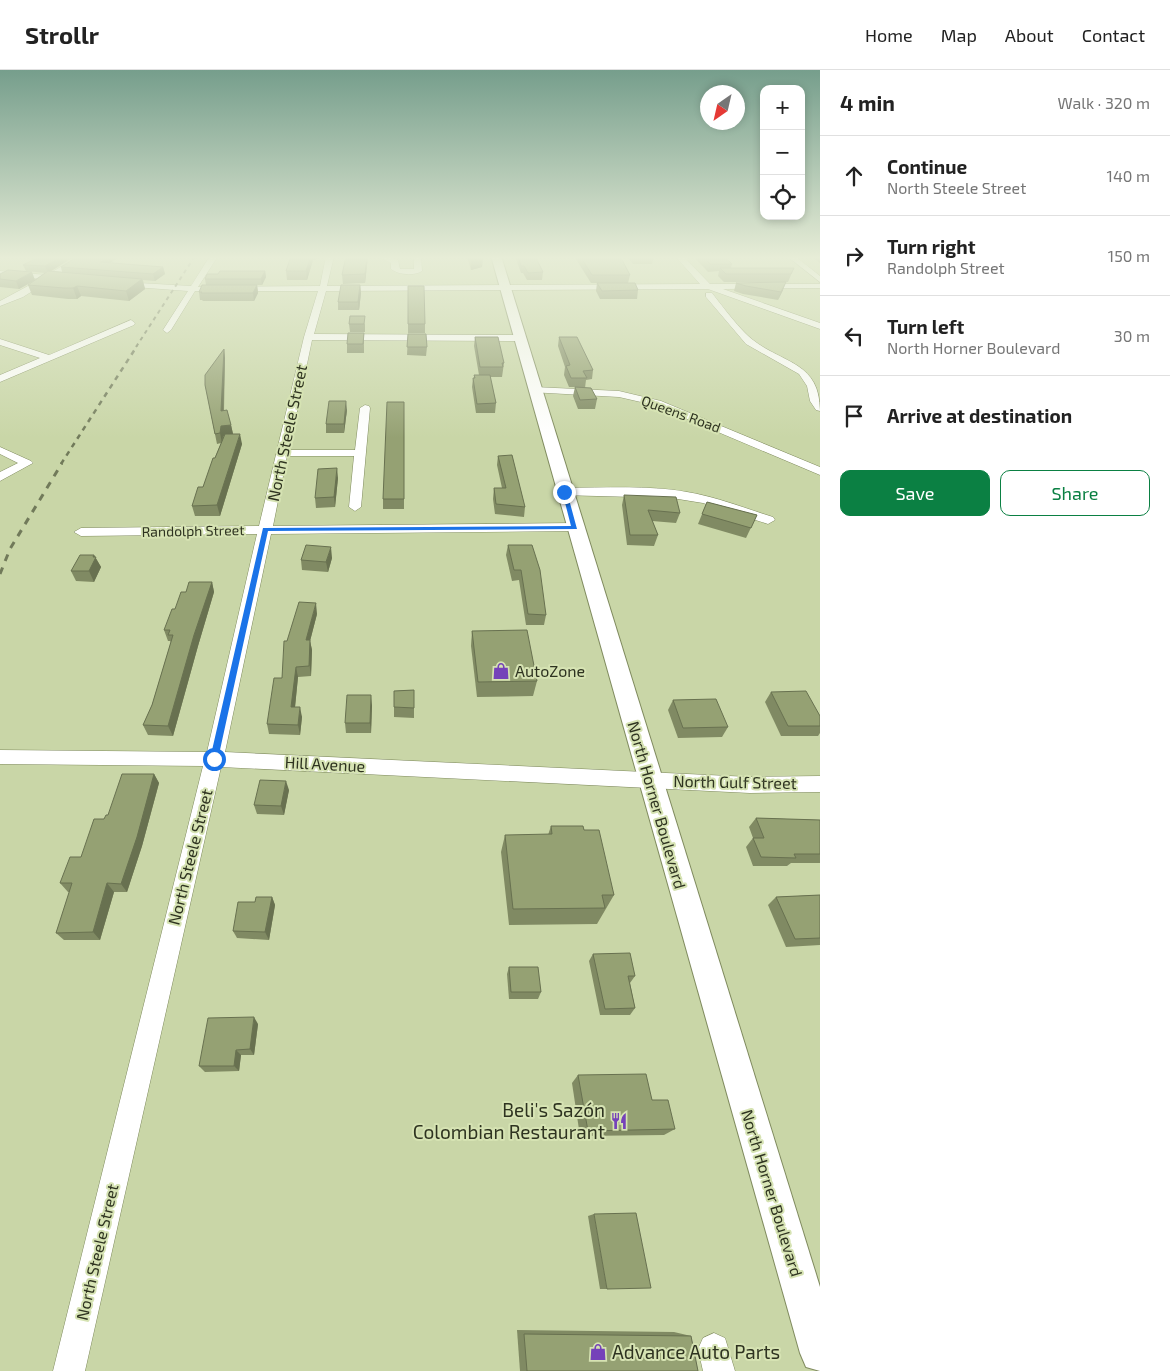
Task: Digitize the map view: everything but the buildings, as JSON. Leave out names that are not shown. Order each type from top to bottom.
[{"type":"main road","name":"North Horner Boulevard","points":[[513,317],[820,1353]]},
{"type":"street","points":[[167,330],[176,317]]},
{"type":"street","name":"North Steele Street","points":[[69,1371],[214,759],[308,337],[314,317]]},
{"type":"street","points":[[730,317],[748,342],[802,372],[812,386],[820,408]]},
{"type":"street","points":[[791,317],[820,326]]},
{"type":"street","points":[[0,380],[131,323]]},
{"type":"street","points":[[308,337],[519,338]]},
{"type":"street","points":[[0,342],[49,358]]},
{"type":"street","name":"Queens Road","points":[[534,390],[611,393],[638,398],[673,409],[820,471]]},
{"type":"street","points":[[355,506],[365,408]]},
{"type":"street","points":[[0,450],[27,463],[0,477]]},
{"type":"street","points":[[282,453],[360,453]]},
{"type":"street","points":[[564,492],[648,492],[674,494],[711,502],[768,520]]},
{"type":"street","name":"Randolph Street","points":[[81,532],[575,527]]},
{"type":"street","name":"Hill Avenue","points":[[0,757],[214,759],[650,780]]},
{"type":"street","name":"North Gulf Street","points":[[650,780],[750,784],[820,784]]},
{"type":"railway","points":[[136,347],[156,317]]},
{"type":"railway","points":[[61,464],[137,346]]},
{"type":"railway","points":[[0,574],[10,549],[62,463]]},
{"type":"place","name":"AutoZone","points":[[501,671]]},
{"type":"place","name":"Beli's Sazón Colombian Restaurant","points":[[619,1121]]},
{"type":"place","name":"Advance Auto Parts","points":[[598,1352]]},
{"type":"route","points":[[214,759],[266,530],[575,527],[564,492]]}]
